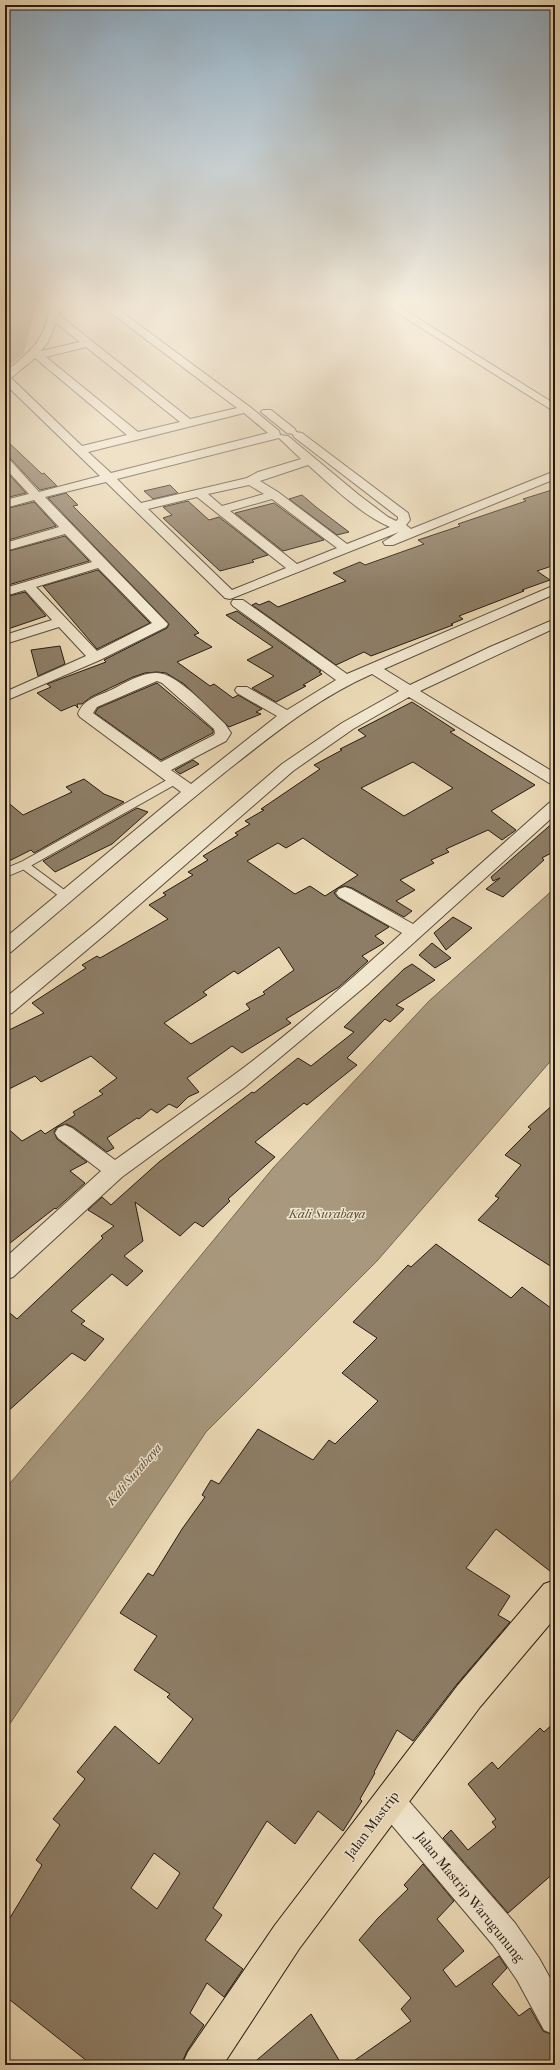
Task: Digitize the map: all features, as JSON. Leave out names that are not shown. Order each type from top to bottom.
[{"type":"main road","name":"Jalan Mastrip","points":[[201,2065],[287,1936],[469,1696],[555,1594]]},
{"type":"street","points":[[29,401],[230,595],[345,548],[555,475]]},
{"type":"street","points":[[93,401],[132,433]]},
{"type":"street","points":[[161,401],[185,420]]},
{"type":"street","points":[[235,401],[284,434],[353,476],[404,516],[403,529]]},
{"type":"street","points":[[247,401],[333,481],[381,518],[403,529]]},
{"type":"street","points":[[542,401],[555,409]]},
{"type":"street","points":[[77,447],[242,406]]},
{"type":"street","points":[[5,504],[107,477],[284,434]]},
{"type":"street","points":[[5,697],[95,657],[161,624],[67,529],[6,464]]},
{"type":"street","points":[[139,508],[254,480],[262,475],[314,464]]},
{"type":"street","points":[[333,481],[353,476]]},
{"type":"street","points":[[254,480],[345,548]]},
{"type":"street","points":[[199,493],[295,569]]},
{"type":"street","points":[[220,510],[274,495]]},
{"type":"street","points":[[5,548],[67,529]]},
{"type":"street","points":[[346,680],[238,603],[403,529]]},
{"type":"street","points":[[5,592],[102,563]]},
{"type":"street","points":[[27,585],[60,622],[95,657]]},
{"type":"street","points":[[5,948],[191,792],[287,716],[346,680],[375,670],[555,589]]},
{"type":"street","points":[[5,640],[60,622]]},
{"type":"street","points":[[5,1008],[88,941],[275,777],[351,722],[406,689],[555,623]]},
{"type":"street","points":[[375,670],[555,780]]},
{"type":"street","points":[[160,769],[220,738],[223,734],[220,727],[167,680],[158,677],[149,678],[92,704],[86,709],[85,714],[191,792]]},
{"type":"street","points":[[242,690],[287,716]]},
{"type":"street","points":[[5,1271],[115,1172],[260,1066],[362,980],[555,806]]},
{"type":"street","points":[[345,893],[414,932]]},
{"type":"street","points":[[65,1134],[115,1172]]},
{"type":"street","name":"Jalan Mastrip Warugunung","points":[[390,1801],[504,1934],[528,1969],[555,2019]]},
{"type":"lane","points":[[5,872],[24,865],[175,780]]},
{"type":"lane","points":[[24,865],[67,897]]},
{"type":"water","name":"Kali Surabaya","points":[[555,888],[555,1056],[377,1261],[206,1432],[5,1731],[5,1489],[85,1396],[273,1168],[429,1001]]},
{"type":"building","points":[[5,439],[57,486],[40,490],[10,458],[5,456]]},
{"type":"building","points":[[5,470],[26,493],[5,498]]},
{"type":"building","points":[[170,485],[178,493],[153,499],[144,491]]},
{"type":"building","points":[[555,489],[555,565],[537,571],[550,580],[459,616],[463,619],[451,624],[453,625],[371,656],[364,652],[336,665],[252,605],[256,603],[259,605],[269,601],[278,607],[346,581],[333,573],[360,562],[365,565],[424,544],[418,540],[460,526],[458,524],[526,501],[523,499]]},
{"type":"building","points":[[66,493],[78,505],[73,506],[199,633],[194,635],[212,647],[177,662],[210,686],[214,684],[233,698],[238,695],[262,709],[256,712],[261,714],[229,727],[184,684],[166,673],[157,672],[145,673],[133,677],[91,697],[82,704],[77,704],[78,708],[75,705],[61,711],[37,693],[51,687],[47,684],[106,662],[104,660],[167,628],[169,624],[48,498]]},
{"type":"building","points":[[302,495],[349,532],[337,535],[289,499]]},
{"type":"building","points":[[188,501],[209,520],[219,517],[268,555],[252,560],[254,562],[220,571],[163,518],[172,515],[163,507]]},
{"type":"building","points":[[34,502],[56,526],[5,541],[5,509]]},
{"type":"building","points":[[274,503],[324,540],[283,551],[235,513]]},
{"type":"building","points":[[65,536],[89,561],[5,586],[5,552]]},
{"type":"building","points":[[98,570],[150,623],[97,649],[43,586]]},
{"type":"building","points":[[25,592],[46,616],[5,630],[5,597]]},
{"type":"building","points":[[237,611],[321,671],[319,672],[322,674],[303,685],[306,686],[276,702],[252,688],[274,676],[247,660],[273,647],[226,615]]},
{"type":"building","points":[[60,646],[65,664],[38,676],[31,650]]},
{"type":"building","points":[[157,683],[213,730],[213,733],[161,760],[95,713],[98,708]]},
{"type":"building","points":[[412,702],[455,730],[450,732],[535,785],[491,811],[516,830],[502,840],[488,830],[446,849],[449,852],[431,860],[434,863],[400,880],[415,890],[396,901],[412,911],[404,917],[352,888],[345,886],[338,888],[334,893],[338,898],[389,927],[375,936],[384,943],[362,956],[368,961],[339,987],[286,1019],[291,1023],[242,1053],[232,1046],[187,1078],[199,1092],[188,1097],[177,1108],[169,1104],[157,1113],[151,1109],[139,1119],[137,1118],[107,1138],[114,1148],[107,1152],[73,1127],[66,1124],[57,1127],[54,1132],[57,1139],[87,1162],[70,1171],[85,1183],[56,1209],[55,1208],[5,1247],[5,1126],[22,1141],[41,1130],[45,1134],[75,1115],[73,1112],[103,1094],[99,1091],[117,1078],[91,1056],[41,1082],[35,1076],[5,1091],[5,1032],[44,1013],[32,1003],[86,968],[82,965],[97,956],[100,958],[168,919],[149,905],[166,895],[163,893],[193,875],[188,872],[208,860],[203,856],[238,835],[235,833],[250,824],[245,821],[264,810],[261,809],[320,769],[314,765],[342,750],[340,749],[366,736],[358,730]],"holes":[[[413,762],[453,788],[404,816],[361,788]],[[303,838],[358,875],[325,896],[310,886],[295,894],[247,861],[278,843],[286,848]],[[279,947],[294,970],[263,992],[265,994],[246,1004],[250,1009],[191,1044],[164,1023],[207,995],[203,992],[234,971],[238,974]]]},
{"type":"building","points":[[193,760],[199,764],[180,774],[175,770]]},
{"type":"building","points":[[84,779],[104,794],[124,802],[34,853],[31,850],[5,863],[5,800],[23,815],[72,792],[66,787]]},
{"type":"building","points":[[137,808],[148,812],[112,844],[55,872],[43,861]]},
{"type":"building","points":[[555,821],[555,851],[542,858],[544,860],[503,897],[486,889],[500,878],[493,881],[491,877]]},
{"type":"building","points":[[453,917],[472,928],[446,950],[434,933]]},
{"type":"building","points":[[432,943],[451,958],[435,968],[419,955]]},
{"type":"building","points":[[412,964],[435,980],[396,1005],[404,1009],[390,1022],[385,1019],[347,1058],[357,1065],[307,1105],[304,1103],[255,1142],[275,1157],[228,1199],[230,1201],[203,1227],[195,1222],[180,1236],[135,1202],[143,1241],[124,1256],[143,1271],[127,1286],[112,1274],[71,1311],[85,1321],[81,1324],[104,1339],[85,1361],[72,1353],[5,1414],[5,1309],[17,1319],[103,1238],[101,1236],[114,1226],[88,1210],[102,1197],[111,1205],[159,1162],[252,1092],[254,1093],[298,1058],[311,1066],[354,1032],[344,1027],[404,969]]},
{"type":"building","points":[[555,1103],[555,1269],[478,1220],[499,1198],[495,1196],[521,1165],[505,1155],[531,1129],[528,1127]]},
{"type":"building","points":[[436,1244],[511,1298],[522,1287],[555,1311],[555,1575],[496,1529],[466,1568],[510,1596],[498,1615],[510,1622],[457,1684],[413,1741],[397,1730],[360,1799],[362,1801],[343,1831],[318,1811],[295,1844],[267,1821],[213,1908],[222,1915],[205,1940],[243,1969],[224,1997],[207,1983],[190,2013],[204,2025],[187,2051],[181,2065],[92,2065],[5,1996],[5,1926],[42,1865],[36,1860],[60,1825],[53,1819],[85,1779],[77,1772],[115,1726],[159,1764],[193,1719],[167,1697],[170,1694],[134,1670],[157,1636],[120,1613],[148,1573],[153,1576],[182,1529],[205,1497],[202,1495],[211,1480],[219,1484],[258,1429],[313,1460],[329,1440],[335,1444],[378,1401],[342,1373],[377,1338],[353,1322],[408,1265],[411,1267]],"holes":[[[154,1853],[180,1873],[157,1909],[131,1888]]]},
{"type":"building","points":[[555,1722],[555,1872],[508,1913],[443,1838],[451,1830],[468,1850],[496,1827],[492,1822],[496,1819],[468,1784],[492,1762],[498,1769],[540,1728],[544,1732]]},
{"type":"building","points":[[423,1864],[454,1901],[437,1919],[464,1951],[443,1970],[456,1987],[499,1956],[507,1968],[492,1984],[519,2016],[530,2008],[543,2031],[555,2036],[555,2065],[348,2065],[411,2021],[401,2009],[411,1998],[359,1940],[378,1918],[408,1889],[404,1885]]},
{"type":"building","points":[[311,2014],[342,2065],[251,2065]]}]
